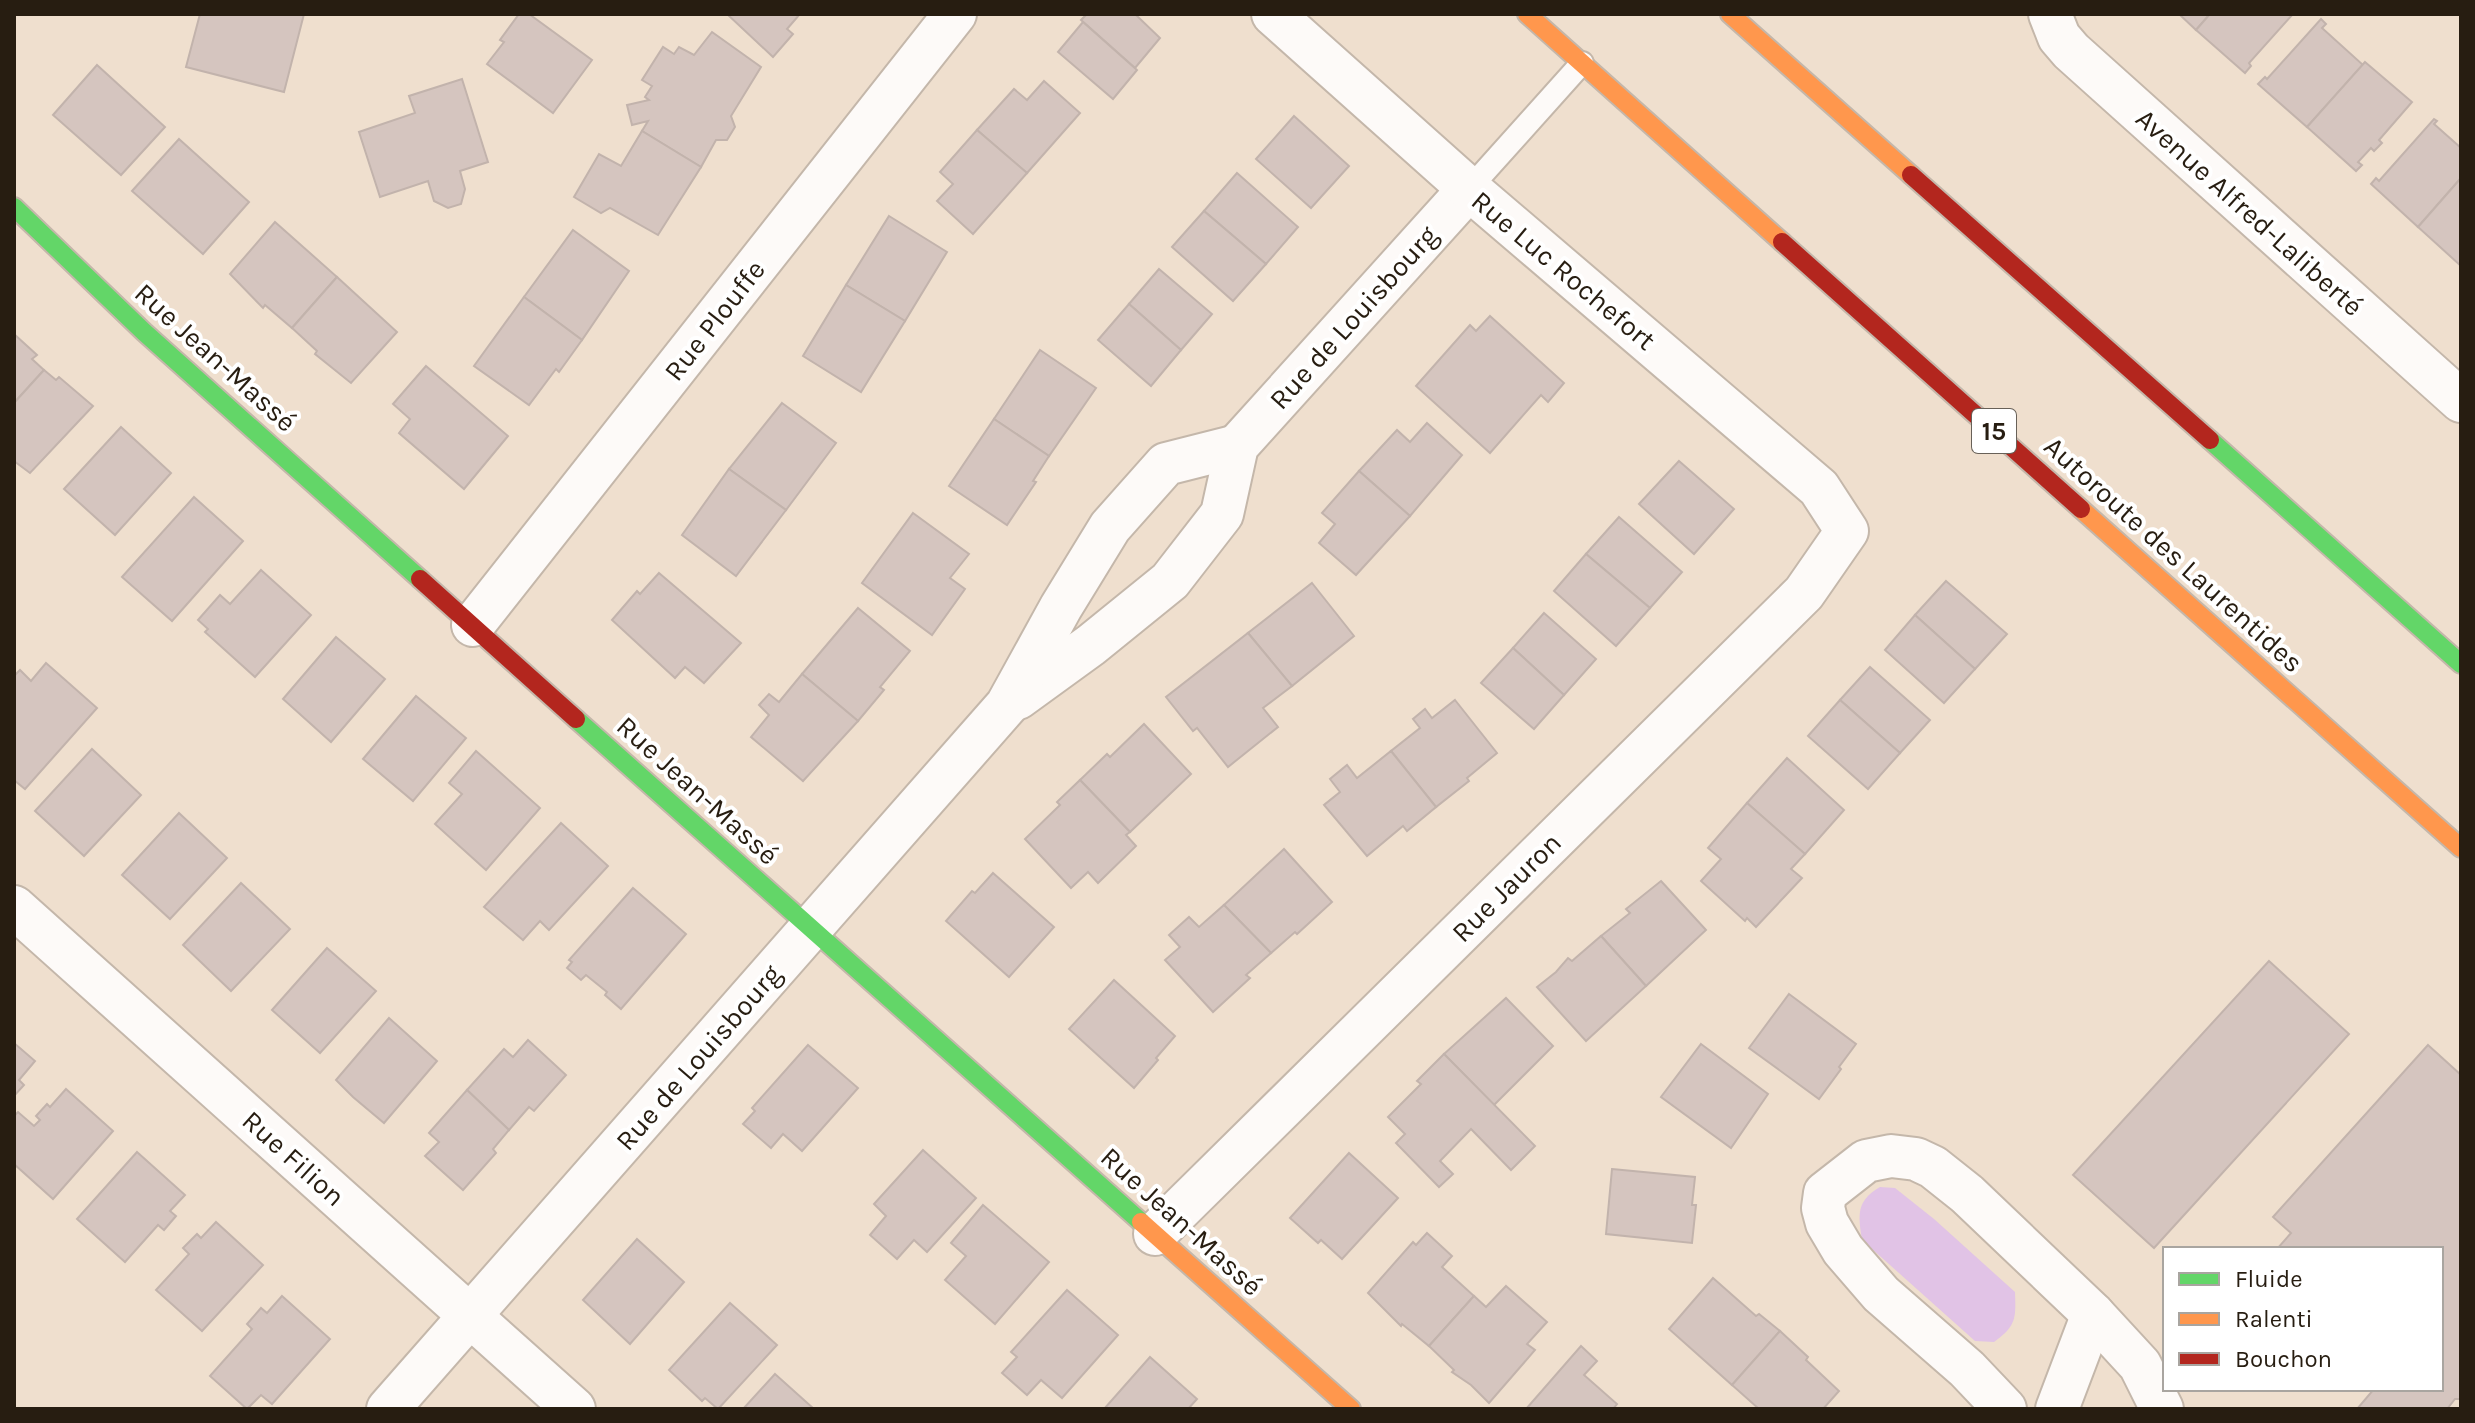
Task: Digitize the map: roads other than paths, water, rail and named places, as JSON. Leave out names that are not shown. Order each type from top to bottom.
[{"type":"main road","name":"Autoroute des Laurentides","points":[[1527,14],[2461,848]]},
{"type":"main road","points":[[1735,17],[2461,664]]},
{"type":"main road","name":"Rue Jean-Massé","points":[[14,207],[144,332],[1351,1409]]},
{"type":"street","name":"Rue Plouffe","points":[[473,625],[955,14]]},
{"type":"street","name":"Rue Luc Rochefort","points":[[1273,14],[1469,189],[1819,488],[1847,531]]},
{"type":"street","name":"Avenue Alfred-Laliberté","points":[[2050,14],[2059,37],[2071,51],[2461,401]]},
{"type":"street","name":"Rue de Louisbourg","points":[[1007,705],[1091,645],[1170,581],[1222,514],[1237,446],[1469,189]]},
{"type":"street","name":"Rue de Louisbourg","points":[[388,1409],[1007,705],[1110,527],[1166,464],[1237,446]]},
{"type":"street","name":"Rue Jauron","points":[[1155,1234],[1804,593],[1847,531]]},
{"type":"street","name":"Rue Filion","points":[[14,907],[574,1409]]},
{"type":"street","points":[[2005,1409],[1967,1369],[1881,1294],[1843,1250],[1827,1223],[1823,1208],[1825,1193],[1866,1161],[1891,1156],[1916,1159],[1933,1167],[1967,1194],[2093,1314],[2140,1365],[2162,1409]]},
{"type":"street","points":[[2057,1409],[2093,1314]]},
{"type":"lane","points":[[1469,189],[1582,63]]}]
